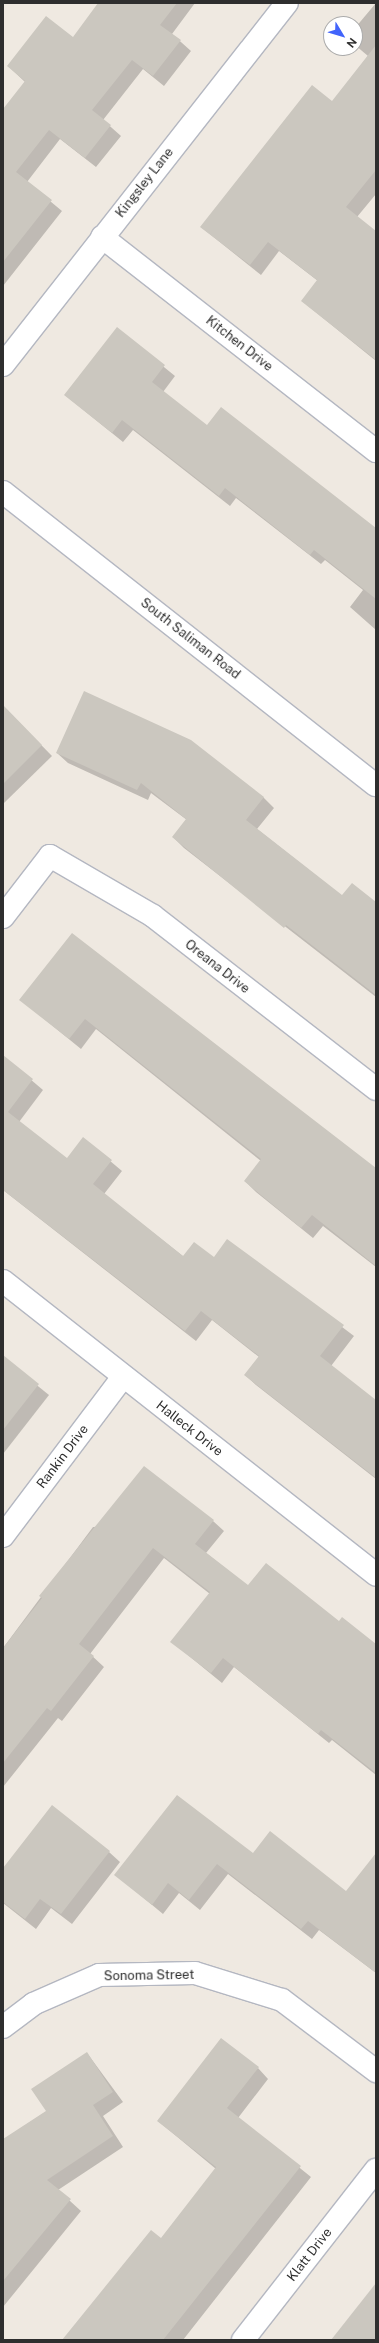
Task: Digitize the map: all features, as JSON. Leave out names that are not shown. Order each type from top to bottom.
[{"type":"street","name":"Kingsley Lane","points":[[3,365],[287,3]]},
{"type":"street","name":"Kitchen Drive","points":[[102,238],[376,451]]},
{"type":"street","name":"South Saliman Road","points":[[3,492],[376,786]]},
{"type":"street","name":"Oreana Drive","points":[[3,917],[50,856],[153,916],[376,1089]]},
{"type":"street","name":"Halleck Drive","points":[[3,1281],[376,1575]]},
{"type":"street","name":"Rankin Drive","points":[[3,1536],[123,1377]]},
{"type":"street","name":"Sonoma Street","points":[[3,2027],[33,2004],[99,1975],[196,1974],[282,2000],[376,2071]]},
{"type":"street","name":"Klatt Drive","points":[[243,2340],[376,2170]]},
{"type":"building","points":[[98,3],[177,3],[160,25],[181,40],[153,76],[132,60],[92,110],[111,125],[85,158],[49,130],[16,172],[52,200],[3,262],[3,109],[25,81],[7,66],[46,16],[73,37]]},
{"type":"building","points":[[376,45],[376,170],[346,207],[376,231],[376,360],[301,301],[317,280],[268,242],[250,265],[200,227],[312,85],[332,101]]},
{"type":"building","points":[[117,327],[165,365],[152,382],[207,425],[221,407],[376,528],[376,599],[314,550],[310,555],[225,488],[219,496],[122,420],[112,433],[64,395]]},
{"type":"building","points":[[84,691],[191,740],[264,797],[246,820],[342,895],[352,883],[376,902],[376,995],[286,925],[284,928],[172,837],[186,819],[141,783],[137,790],[56,753]]},
{"type":"building","points":[[3,705],[42,745],[3,784]]},
{"type":"building","points":[[72,933],[376,1168],[376,1266],[312,1215],[301,1228],[244,1181],[261,1159],[85,1019],[69,1039],[19,1000]]},
{"type":"building","points":[[3,1055],[33,1079],[8,1112],[67,1158],[83,1137],[112,1160],[93,1184],[183,1256],[194,1242],[214,1257],[227,1239],[344,1325],[320,1356],[376,1400],[376,1478],[244,1375],[259,1356],[201,1311],[185,1331],[3,1190]]},
{"type":"building","points":[[3,1355],[39,1384],[3,1430]]},
{"type":"building","points":[[144,1466],[214,1520],[195,1544],[248,1585],[266,1563],[339,1621],[342,1617],[376,1644],[376,1773],[321,1730],[318,1734],[223,1658],[211,1673],[170,1642],[210,1592],[153,1548],[79,1644],[94,1656],[51,1711],[47,1708],[3,1763],[3,1648],[42,1598],[39,1596]]},
{"type":"building","points":[[177,1795],[253,1853],[270,1831],[346,1891],[376,1853],[376,1973],[308,1921],[301,1929],[217,1864],[189,1900],[168,1883],[152,1905],[114,1875]]},
{"type":"building","points":[[52,1805],[110,1851],[61,1914],[40,1899],[25,1919],[3,1902],[3,1868]]},
{"type":"building","points":[[221,2038],[259,2067],[227,2108],[301,2166],[163,2340],[62,2340],[151,2230],[161,2238],[216,2167],[157,2121]]},
{"type":"building","points":[[87,2052],[113,2092],[93,2105],[113,2136],[47,2180],[71,2199],[3,2281],[3,2139],[46,2111],[31,2089]]},
{"type":"building","points":[[376,2283],[376,2340],[331,2340]]}]
